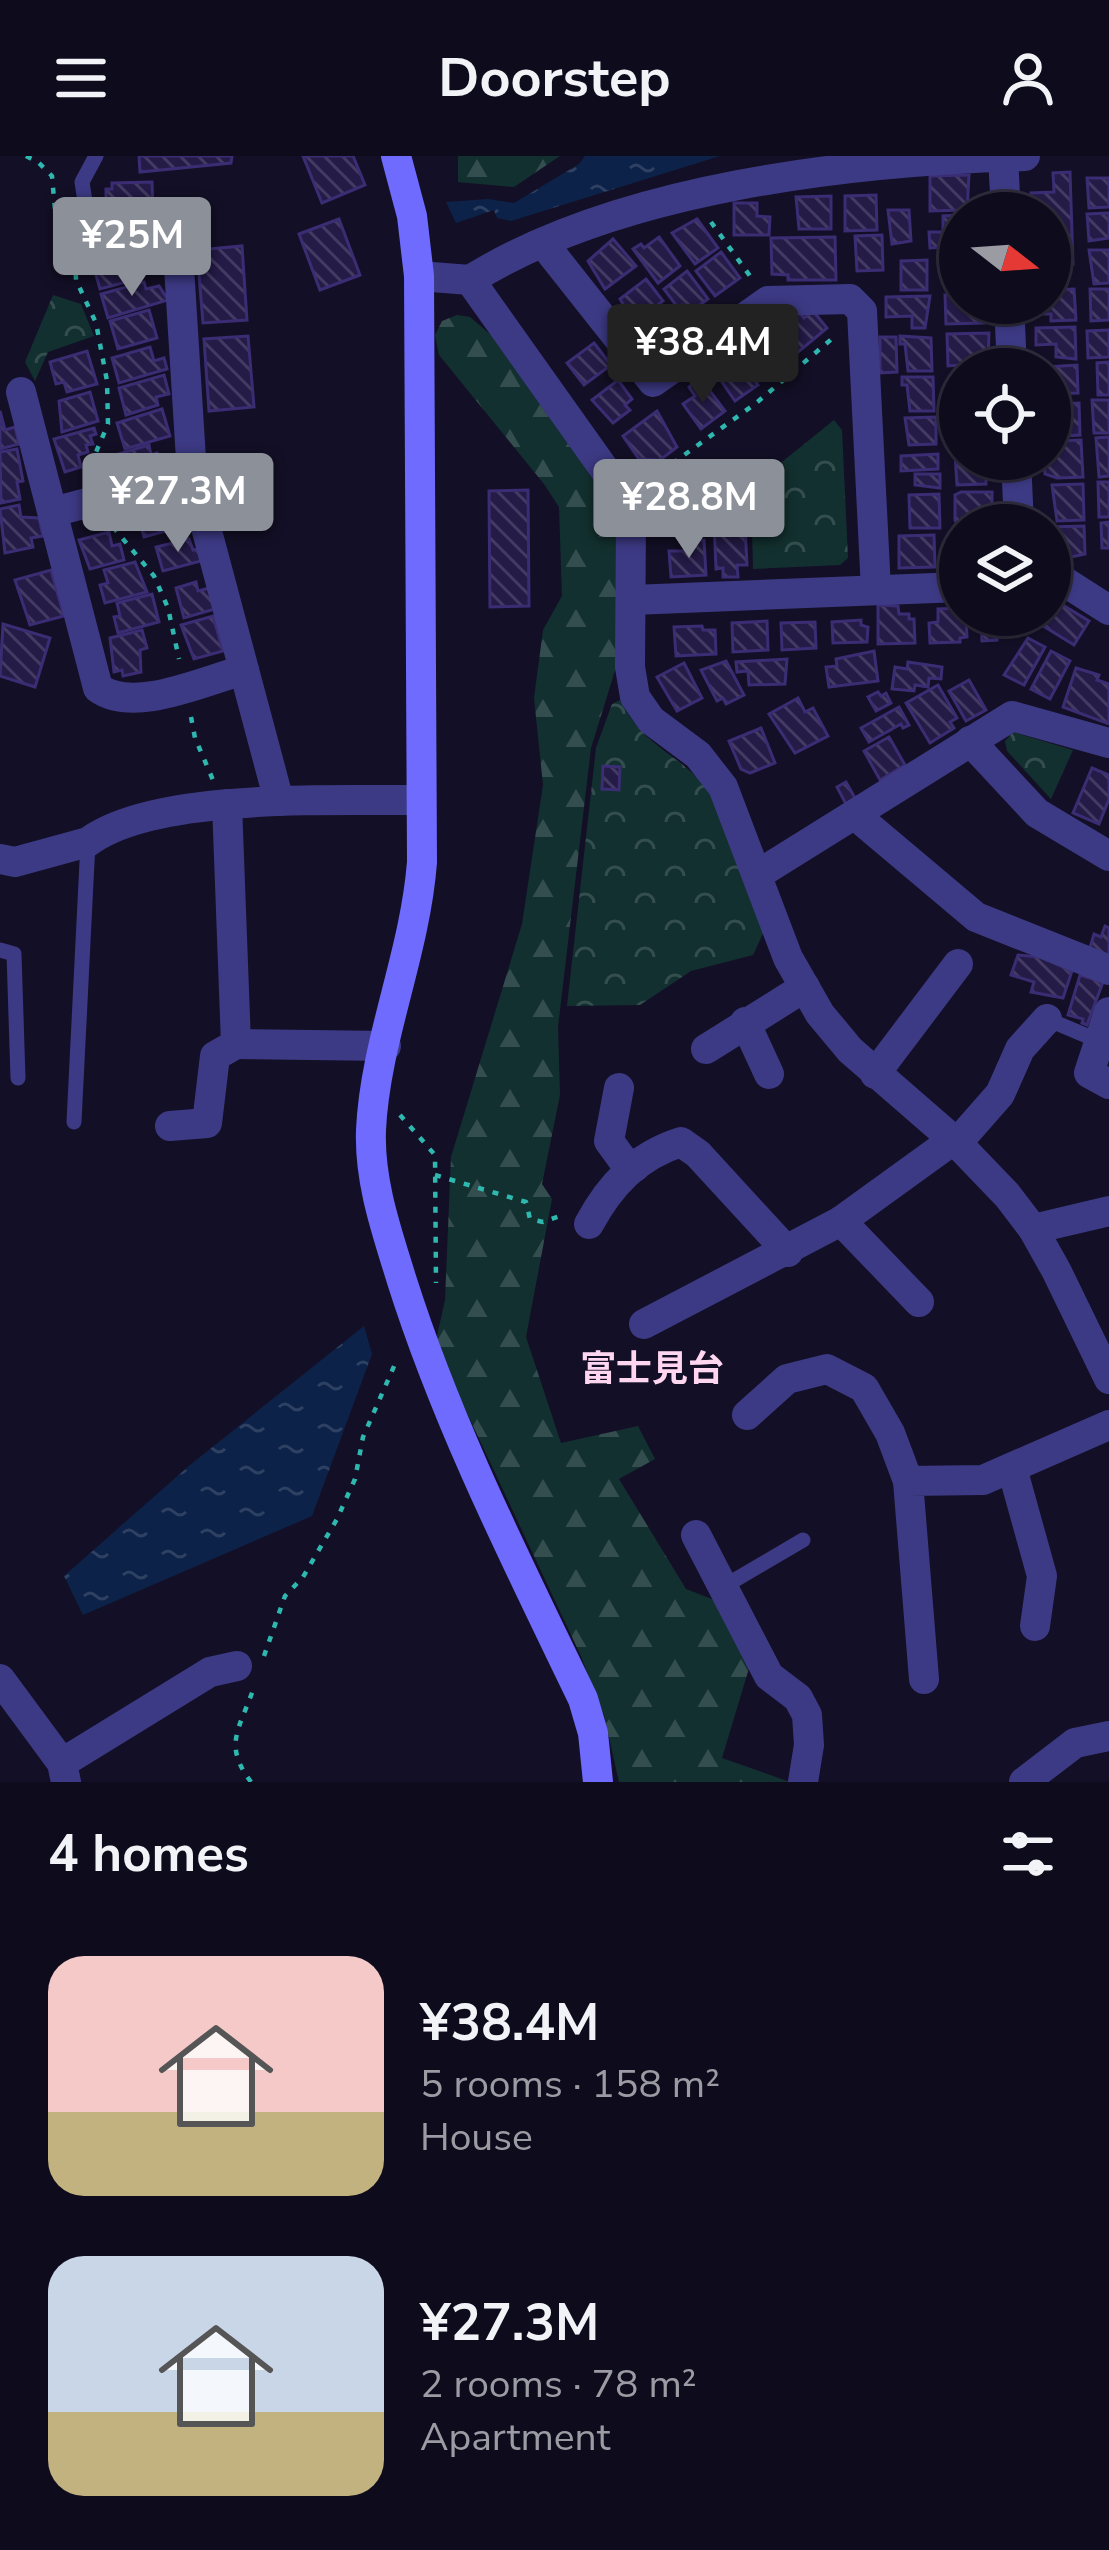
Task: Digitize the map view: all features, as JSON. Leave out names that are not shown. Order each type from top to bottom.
[{"type":"street","points":[[396,156],[412,216],[419,276],[419,901],[374,1100],[373,1168],[385,1227],[419,1335],[465,1447],[583,1699],[593,1732],[598,1782]]},
{"type":"street","points":[[419,276],[470,280],[543,243],[637,211],[808,164],[1025,156]]},
{"type":"street","points":[[1003,157],[1005,192]]},
{"type":"street","points":[[176,219],[192,476],[279,801]]},
{"type":"street","points":[[543,243],[653,382],[768,301],[850,299],[862,311],[876,590]]},
{"type":"street","points":[[470,280],[624,497],[631,520],[630,667],[635,697],[651,720],[711,769],[731,806],[788,958],[835,1035],[955,1142],[1033,1229],[1109,1379]]},
{"type":"street","points":[[22,392],[98,688],[111,697],[133,701],[244,670]]},
{"type":"street","points":[[52,512],[192,476]]},
{"type":"street","points":[[1071,585],[1109,610]]},
{"type":"street","points":[[632,600],[939,588]]},
{"type":"street","points":[[757,875],[1012,716],[1109,742]]},
{"type":"street","points":[[970,741],[1037,813],[1109,856]]},
{"type":"street","points":[[0,860],[15,862],[88,842],[159,815],[227,804],[421,800]]},
{"type":"street","points":[[227,804],[236,1044]]},
{"type":"street","points":[[855,815],[976,917],[1109,970]]},
{"type":"street","points":[[875,1074],[958,964]]},
{"type":"street","points":[[706,1049],[805,987]]},
{"type":"street","points":[[644,1324],[841,1221],[955,1142],[1000,1094],[1020,1049],[1047,1019]]},
{"type":"street","points":[[745,1022],[770,1073]]},
{"type":"street","points":[[1104,1027],[1088,1073],[1109,1084]]},
{"type":"street","points":[[170,1126],[216,1122],[214,1056],[236,1044],[386,1046]]},
{"type":"street","points":[[620,1088],[609,1141],[622,1159],[635,1166]]},
{"type":"street","points":[[589,1224],[610,1185],[658,1149],[681,1142],[698,1154],[788,1252]]},
{"type":"street","points":[[1033,1229],[1109,1211]]},
{"type":"street","points":[[841,1221],[919,1302]]},
{"type":"street","points":[[747,1415],[787,1379],[827,1369],[864,1388],[890,1432],[908,1480],[924,1679]]},
{"type":"street","points":[[908,1480],[983,1480],[1109,1425]]},
{"type":"street","points":[[1012,1468],[1042,1576],[1035,1626]]},
{"type":"street","points":[[696,1535],[769,1676],[798,1698],[807,1715],[809,1745],[803,1782]]},
{"type":"street","points":[[0,1679],[64,1773],[210,1672],[250,1674]]},
{"type":"street","points":[[1024,1782],[1076,1743],[1109,1736]]},
{"type":"lane","points":[[89,227],[82,182],[96,156]]},
{"type":"lane","points":[[74,1122],[88,842]]},
{"type":"lane","points":[[0,950],[14,954],[18,1078]]},
{"type":"lane","points":[[1047,1019],[1104,1027]]},
{"type":"lane","points":[[723,1587],[803,1540]]},
{"type":"path","points":[[693,198],[768,301]]},
{"type":"path","points":[[639,487],[754,404],[862,311]]},
{"type":"path","points":[[251,1782],[234,1757],[250,1674],[285,1596],[303,1577],[338,1519],[355,1479],[363,1437],[395,1364],[412,1356],[436,1292],[435,1155],[392,1105]]},
{"type":"path","points":[[435,1175],[522,1201]]},
{"type":"green space","points":[[458,156],[560,156],[514,187],[458,182]]},
{"type":"green space","points":[[53,295],[81,304],[94,336],[48,352],[35,381],[25,362]]},
{"type":"green space","points":[[457,315],[470,317],[491,335],[607,499],[616,524],[617,664],[591,748],[558,1027],[560,1095],[542,1184],[552,1199],[526,1337],[561,1443],[638,1426],[655,1459],[619,1479],[686,1589],[717,1601],[750,1665],[722,1758],[790,1782],[619,1782],[604,1715],[580,1654],[435,1345],[445,1300],[451,1157],[522,924],[543,785],[534,698],[543,630],[562,596],[559,507],[439,355],[435,335],[442,321]]},
{"type":"green space","points":[[834,420],[842,430],[848,558],[840,565],[753,569],[751,487]]},
{"type":"green space","points":[[620,700],[639,728],[695,775],[717,802],[742,854],[766,927],[753,955],[691,971],[640,1005],[567,1006],[596,748],[612,704]]},
{"type":"green space","points":[[1013,732],[1073,750],[1051,799],[1007,751],[1005,741]]},
{"type":"water","points":[[585,156],[720,156],[511,221],[497,218],[494,210],[456,223],[446,202],[488,199],[514,203]]},
{"type":"water","points":[[364,1326],[372,1354],[312,1516],[83,1615],[64,1576],[190,1465]]},
{"type":"building","points":[[139,156],[232,156],[231,163],[140,172]]},
{"type":"building","points":[[303,156],[353,156],[365,185],[322,203]]},
{"type":"building","points":[[1070,172],[1071,192],[1054,192],[1053,173]]},
{"type":"building","points":[[969,175],[968,192],[939,192],[939,211],[930,211],[930,176]]},
{"type":"building","points":[[1087,178],[1109,178],[1109,207],[1089,208]]},
{"type":"building","points":[[152,182],[154,245],[114,246],[113,203],[106,203],[106,189],[112,189],[112,183]]},
{"type":"building","points":[[876,195],[877,230],[845,231],[845,196]]},
{"type":"building","points":[[831,196],[831,229],[799,229],[796,197]]},
{"type":"building","points":[[734,203],[757,203],[757,216],[770,217],[769,235],[734,235]]},
{"type":"building","points":[[888,210],[909,210],[911,241],[892,244]]},
{"type":"building","points":[[1109,213],[1109,238],[1089,241],[1087,214]]},
{"type":"building","points":[[339,219],[360,275],[320,290],[299,234]]},
{"type":"building","points":[[697,219],[718,248],[695,264],[672,233]]},
{"type":"building","points":[[929,232],[939,232],[939,247],[930,248]]},
{"type":"building","points":[[882,235],[883,270],[857,271],[855,236]]},
{"type":"building","points":[[659,237],[680,266],[658,283],[633,249],[641,244],[644,248]]},
{"type":"building","points":[[835,237],[836,280],[788,280],[788,275],[772,274],[771,238]]},
{"type":"building","points":[[613,239],[636,266],[605,289],[588,261]]},
{"type":"building","points":[[242,246],[247,320],[203,323],[197,250]]},
{"type":"building","points":[[1089,250],[1109,250],[1109,283],[1094,284]]},
{"type":"building","points":[[721,252],[740,278],[715,296],[696,271]]},
{"type":"building","points":[[110,256],[111,260],[135,258],[141,278],[100,289],[92,261]]},
{"type":"building","points":[[927,260],[927,290],[901,290],[901,261]]},
{"type":"building","points":[[687,271],[708,299],[688,314],[664,289]]},
{"type":"building","points":[[646,279],[663,301],[634,323],[620,299]]},
{"type":"building","points":[[144,282],[146,289],[159,286],[168,300],[108,318],[101,294]]},
{"type":"building","points":[[1074,289],[1076,320],[1071,320]]},
{"type":"building","points":[[1090,289],[1109,289],[1109,320],[1091,321]]},
{"type":"building","points":[[930,296],[925,328],[912,328],[912,316],[886,317],[886,297]]},
{"type":"building","points":[[668,307],[686,332],[663,354],[658,347],[652,352],[636,330]]},
{"type":"building","points":[[149,310],[157,338],[118,349],[110,321]]},
{"type":"building","points":[[813,311],[827,328],[797,353],[777,330],[799,312],[804,318]]},
{"type":"building","points":[[1075,327],[1076,359],[1071,358],[1071,348],[1036,345],[1036,328]]},
{"type":"building","points":[[1109,330],[1109,357],[1088,358],[1087,331]]},
{"type":"building","points":[[989,333],[988,348],[947,348],[947,334]]},
{"type":"building","points":[[248,336],[254,407],[209,411],[204,339]]},
{"type":"building","points":[[774,336],[790,359],[761,377],[747,357]]},
{"type":"building","points":[[900,336],[931,338],[932,371],[908,371]]},
{"type":"building","points":[[880,337],[896,337],[897,372],[880,373]]},
{"type":"building","points":[[594,343],[611,365],[584,385],[567,363]]},
{"type":"building","points":[[150,347],[154,361],[164,358],[167,369],[119,383],[112,358]]},
{"type":"building","points":[[87,351],[97,384],[67,392],[64,382],[56,384],[50,362]]},
{"type":"building","points":[[739,358],[758,385],[735,401],[713,369]]},
{"type":"building","points":[[1109,362],[1109,395],[1098,395],[1097,363]]},
{"type":"building","points":[[1071,365],[1077,365],[1078,393],[1071,393]]},
{"type":"building","points":[[164,375],[169,394],[156,397],[158,405],[126,415],[119,388]]},
{"type":"building","points":[[902,377],[933,377],[934,411],[910,411]]},
{"type":"building","points":[[618,380],[632,399],[625,405],[630,410],[613,423],[592,400]]},
{"type":"building","points":[[694,383],[698,387],[704,383],[725,411],[701,429],[683,404],[695,396],[689,387]]},
{"type":"building","points":[[90,392],[98,421],[62,432],[59,401]]},
{"type":"building","points":[[1092,400],[1109,400],[1109,433],[1094,433]]},
{"type":"building","points":[[1071,403],[1079,403],[1080,435],[1071,436]]},
{"type":"building","points":[[162,409],[170,436],[125,449],[117,423]]},
{"type":"building","points":[[0,411],[5,430],[15,427],[19,444],[0,449]]},
{"type":"building","points":[[657,411],[677,447],[660,460],[639,459],[623,436]]},
{"type":"building","points":[[936,417],[936,444],[909,445],[905,418]]},
{"type":"building","points":[[94,428],[93,444],[78,455],[81,467],[65,472],[54,439]]},
{"type":"building","points":[[1109,437],[1109,476],[1099,477],[1096,438]]},
{"type":"building","points":[[1071,440],[1081,440],[1083,477],[1071,477]]},
{"type":"building","points":[[149,445],[160,466],[109,484],[102,459]]},
{"type":"building","points":[[17,449],[23,481],[17,482],[20,499],[1,503],[0,452]]},
{"type":"building","points":[[938,454],[938,469],[901,471],[901,456]]},
{"type":"building","points":[[915,474],[939,474],[940,488],[915,485]]},
{"type":"building","points":[[957,480],[986,480],[986,484],[957,485]]},
{"type":"building","points":[[1098,482],[1109,482],[1109,517],[1099,517]]},
{"type":"building","points":[[1083,484],[1084,520],[1071,520],[1071,504],[1055,504],[1052,485]]},
{"type":"building","points":[[528,490],[529,606],[490,607],[489,491]]},
{"type":"building","points":[[992,492],[992,504],[955,504],[955,495]]},
{"type":"building","points":[[939,494],[939,528],[910,528],[909,495]]},
{"type":"building","points":[[176,502],[181,519],[168,523],[170,530],[144,537],[137,510]]},
{"type":"building","points":[[19,505],[21,517],[39,518],[43,536],[31,538],[33,547],[5,553],[0,509]]},
{"type":"building","points":[[744,505],[747,565],[737,565],[738,577],[723,577],[723,568],[716,569],[714,521],[728,521],[728,506]]},
{"type":"building","points":[[1109,522],[1109,548],[1102,548],[1101,523]]},
{"type":"building","points":[[1071,526],[1084,526],[1085,554],[1071,557]]},
{"type":"building","points":[[109,532],[112,546],[120,544],[124,560],[90,569],[79,540]]},
{"type":"building","points":[[934,535],[935,567],[899,568],[899,536]]},
{"type":"building","points":[[189,539],[201,561],[163,571],[156,547]]},
{"type":"building","points":[[704,540],[706,575],[671,577],[669,551],[688,551],[687,541]]},
{"type":"building","points":[[135,562],[147,592],[105,603],[100,585],[108,583],[104,570]]},
{"type":"building","points":[[51,570],[64,616],[30,625],[15,580]]},
{"type":"building","points":[[196,582],[198,591],[209,588],[215,609],[184,618],[176,588]]},
{"type":"building","points":[[152,594],[159,622],[118,633],[117,603]]},
{"type":"building","points":[[878,605],[898,606],[899,614],[914,619],[915,643],[878,644]]},
{"type":"building","points":[[938,609],[939,636],[967,637],[960,642],[930,643],[929,623],[938,622]]},
{"type":"building","points":[[1071,610],[1089,621],[1074,645],[1059,636],[1071,636]]},
{"type":"building","points":[[213,616],[223,651],[194,659],[181,625]]},
{"type":"building","points":[[861,620],[868,627],[867,642],[833,643],[832,622]]},
{"type":"building","points":[[767,621],[768,650],[733,652],[732,623]]},
{"type":"building","points":[[815,622],[816,648],[782,650],[781,623]]},
{"type":"building","points":[[3,624],[50,638],[35,687],[0,676]]},
{"type":"building","points":[[674,627],[715,630],[716,654],[676,656]]},
{"type":"building","points":[[142,630],[147,648],[140,650],[141,672],[123,676],[122,670],[114,672],[110,638]]},
{"type":"building","points":[[1028,638],[1045,647],[1024,685],[1004,675]]},
{"type":"building","points":[[874,651],[878,681],[829,687],[826,667],[837,666],[836,659]]},
{"type":"building","points":[[1051,651],[1070,661],[1050,699],[1031,689]]},
{"type":"building","points":[[787,659],[785,684],[749,685],[748,671],[737,672],[736,662]]},
{"type":"building","points":[[726,661],[744,695],[726,704],[723,698],[717,701],[701,670]]},
{"type":"building","points":[[908,662],[942,667],[941,679],[929,678],[928,687],[915,685],[914,691],[892,689],[895,667],[907,669]]},
{"type":"building","points":[[684,663],[702,698],[677,711],[657,677]]},
{"type":"building","points":[[1076,668],[1099,675],[1097,680],[1109,684],[1109,724],[1063,707]]},
{"type":"building","points":[[969,680],[986,710],[966,721],[949,691]]},
{"type":"building","points":[[938,685],[957,718],[950,722],[954,728],[930,743],[906,703]]},
{"type":"building","points":[[886,693],[891,703],[876,711],[868,697]]},
{"type":"building","points":[[798,698],[805,712],[813,708],[828,736],[795,753],[769,714]]},
{"type":"building","points":[[899,707],[909,725],[903,728],[901,724],[869,742],[861,728]]},
{"type":"building","points":[[761,728],[775,763],[750,773],[741,769],[729,741]]},
{"type":"building","points":[[889,737],[905,765],[880,780],[864,751]]},
{"type":"building","points":[[603,766],[620,767],[619,790],[602,789]]},
{"type":"building","points":[[1092,768],[1109,775],[1109,799],[1099,824],[1073,813]]},
{"type":"building","points":[[846,782],[855,798],[846,804],[837,787]]},
{"type":"building","points":[[1105,926],[1109,928],[1109,957],[1089,951],[1094,934],[1101,937]]},
{"type":"building","points":[[1018,955],[1040,957],[1072,971],[1063,998],[1031,992],[1034,982],[1011,975]]},
{"type":"building","points":[[1080,975],[1103,982],[1087,1025],[1068,1015]]},
{"type":"district","name":"富士見台","points":[[652,1368]]}]
